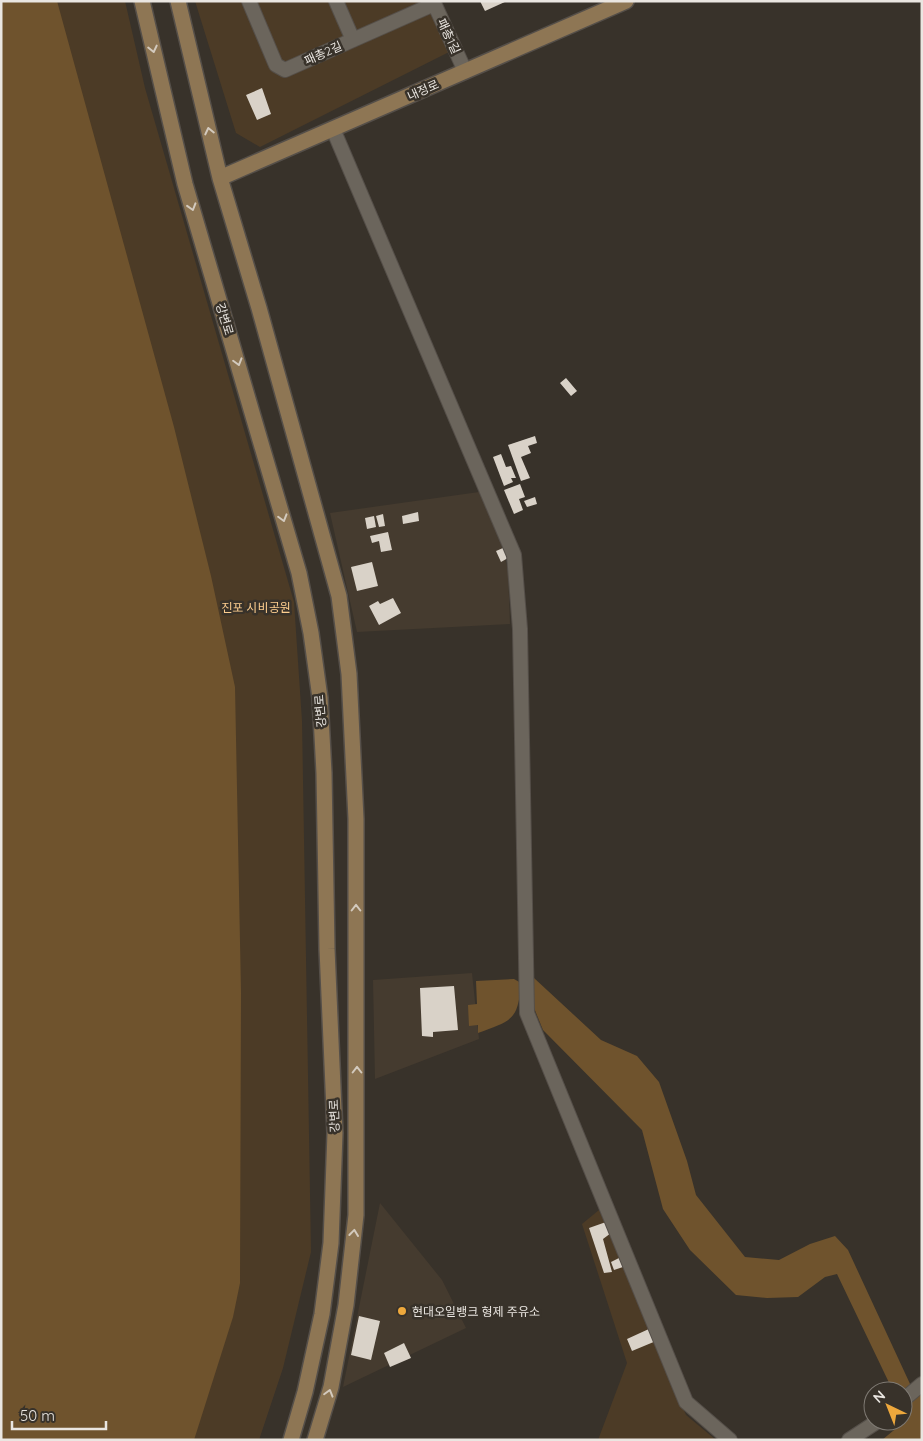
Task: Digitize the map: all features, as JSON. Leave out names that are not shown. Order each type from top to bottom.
[{"type":"street","name":"강변로","points":[[142,1],[185,184],[299,573],[311,633],[320,698],[324,773],[327,949],[335,1133],[331,1243],[322,1314],[305,1392],[290,1440]]},
{"type":"street","name":"강변로","points":[[178,1],[220,178],[259,308],[339,596],[349,674],[356,819],[356,1215],[346,1305],[334,1369],[315,1440]]},
{"type":"street","name":"패총2길","points":[[249,1],[276,66],[285,70],[434,3]]},
{"type":"street","points":[[336,1],[353,40]]},
{"type":"street","name":"내정로","points":[[220,178],[626,1]]},
{"type":"street","name":"패총1길","points":[[434,3],[466,71]]},
{"type":"street","points":[[333,129],[514,555],[520,629],[527,1013],[686,1402],[730,1440]]},
{"type":"street","points":[[849,1440],[863,1431]]},
{"type":"shaded area","points":[[1,1],[57,1],[174,427],[211,576],[235,687],[241,993],[240,1283],[233,1317],[194,1440],[1,1440]]},
{"type":"shaded area","points":[[479,492],[498,533],[508,570],[510,624],[357,632],[330,513]]},
{"type":"shaded area","points":[[472,973],[479,1039],[375,1079],[373,980]]},
{"type":"shaded area","points":[[534,978],[601,1040],[637,1056],[659,1082],[687,1161],[696,1195],[745,1257],[779,1260],[810,1244],[835,1236],[848,1250],[909,1381],[888,1381],[837,1274],[825,1277],[798,1297],[767,1298],[736,1295],[690,1250],[663,1209],[642,1130],[543,1030],[532,1003],[529,981]]},
{"type":"shaded area","points":[[514,979],[521,983],[520,996],[515,1012],[511,1017],[499,1025],[478,1033],[478,1025],[469,1026],[468,1005],[477,1004],[476,981]]},
{"type":"shaded area","points":[[380,1203],[442,1280],[466,1328],[343,1387]]},
{"type":"shaded area","points":[[913,1387],[922,1392],[922,1440],[882,1440],[893,1431],[913,1431]]},
{"type":"green space","name":"진포 시비공원","points":[[1,1],[125,1],[145,88],[294,602],[302,721],[311,1252],[283,1368],[259,1440],[1,1440]]},
{"type":"green space","points":[[195,1],[439,1],[459,47],[260,147],[236,133]]},
{"type":"green space","points":[[599,1210],[686,1415],[716,1440],[598,1440],[627,1363],[582,1224]]},
{"type":"building","points":[[480,1],[507,1],[485,11]]},
{"type":"building","points":[[262,88],[271,114],[257,120],[246,95]]},
{"type":"building","points":[[566,378],[577,391],[571,396],[560,383]]},
{"type":"building","points":[[535,436],[537,443],[528,446],[531,453],[521,457],[530,478],[521,481],[508,445]]},
{"type":"building","points":[[501,454],[506,467],[511,466],[516,478],[511,478],[513,482],[504,486],[493,457]]},
{"type":"building","points":[[520,484],[525,497],[519,499],[523,510],[514,514],[504,490]]},
{"type":"building","points":[[535,497],[537,504],[527,507],[524,501]]},
{"type":"building","points":[[418,512],[419,521],[403,524],[402,516]]},
{"type":"building","points":[[383,514],[385,526],[379,527],[376,516]]},
{"type":"building","points":[[374,516],[376,527],[367,529],[365,518]]},
{"type":"building","points":[[388,532],[392,550],[381,552],[379,541],[372,543],[370,536]]},
{"type":"building","points":[[503,548],[508,558],[501,562],[496,551]]},
{"type":"building","points":[[372,562],[378,586],[357,591],[351,567]]},
{"type":"building","points":[[393,598],[401,613],[379,625],[369,606],[378,601],[380,604]]},
{"type":"building","points":[[454,986],[458,1030],[433,1032],[433,1037],[422,1036],[420,988]]},
{"type":"building","points":[[606,1222],[611,1233],[603,1239],[612,1272],[604,1273],[589,1228]]},
{"type":"building","points":[[619,1258],[623,1267],[614,1270],[611,1262]]},
{"type":"building","points":[[359,1316],[380,1321],[371,1360],[351,1355]]},
{"type":"building","points":[[651,1328],[656,1341],[632,1351],[627,1339]]},
{"type":"building","points":[[404,1343],[411,1358],[390,1367],[384,1353]]},
{"type":"place","name":"현대오일뱅크 형제 주유소","points":[[402,1311]]}]
